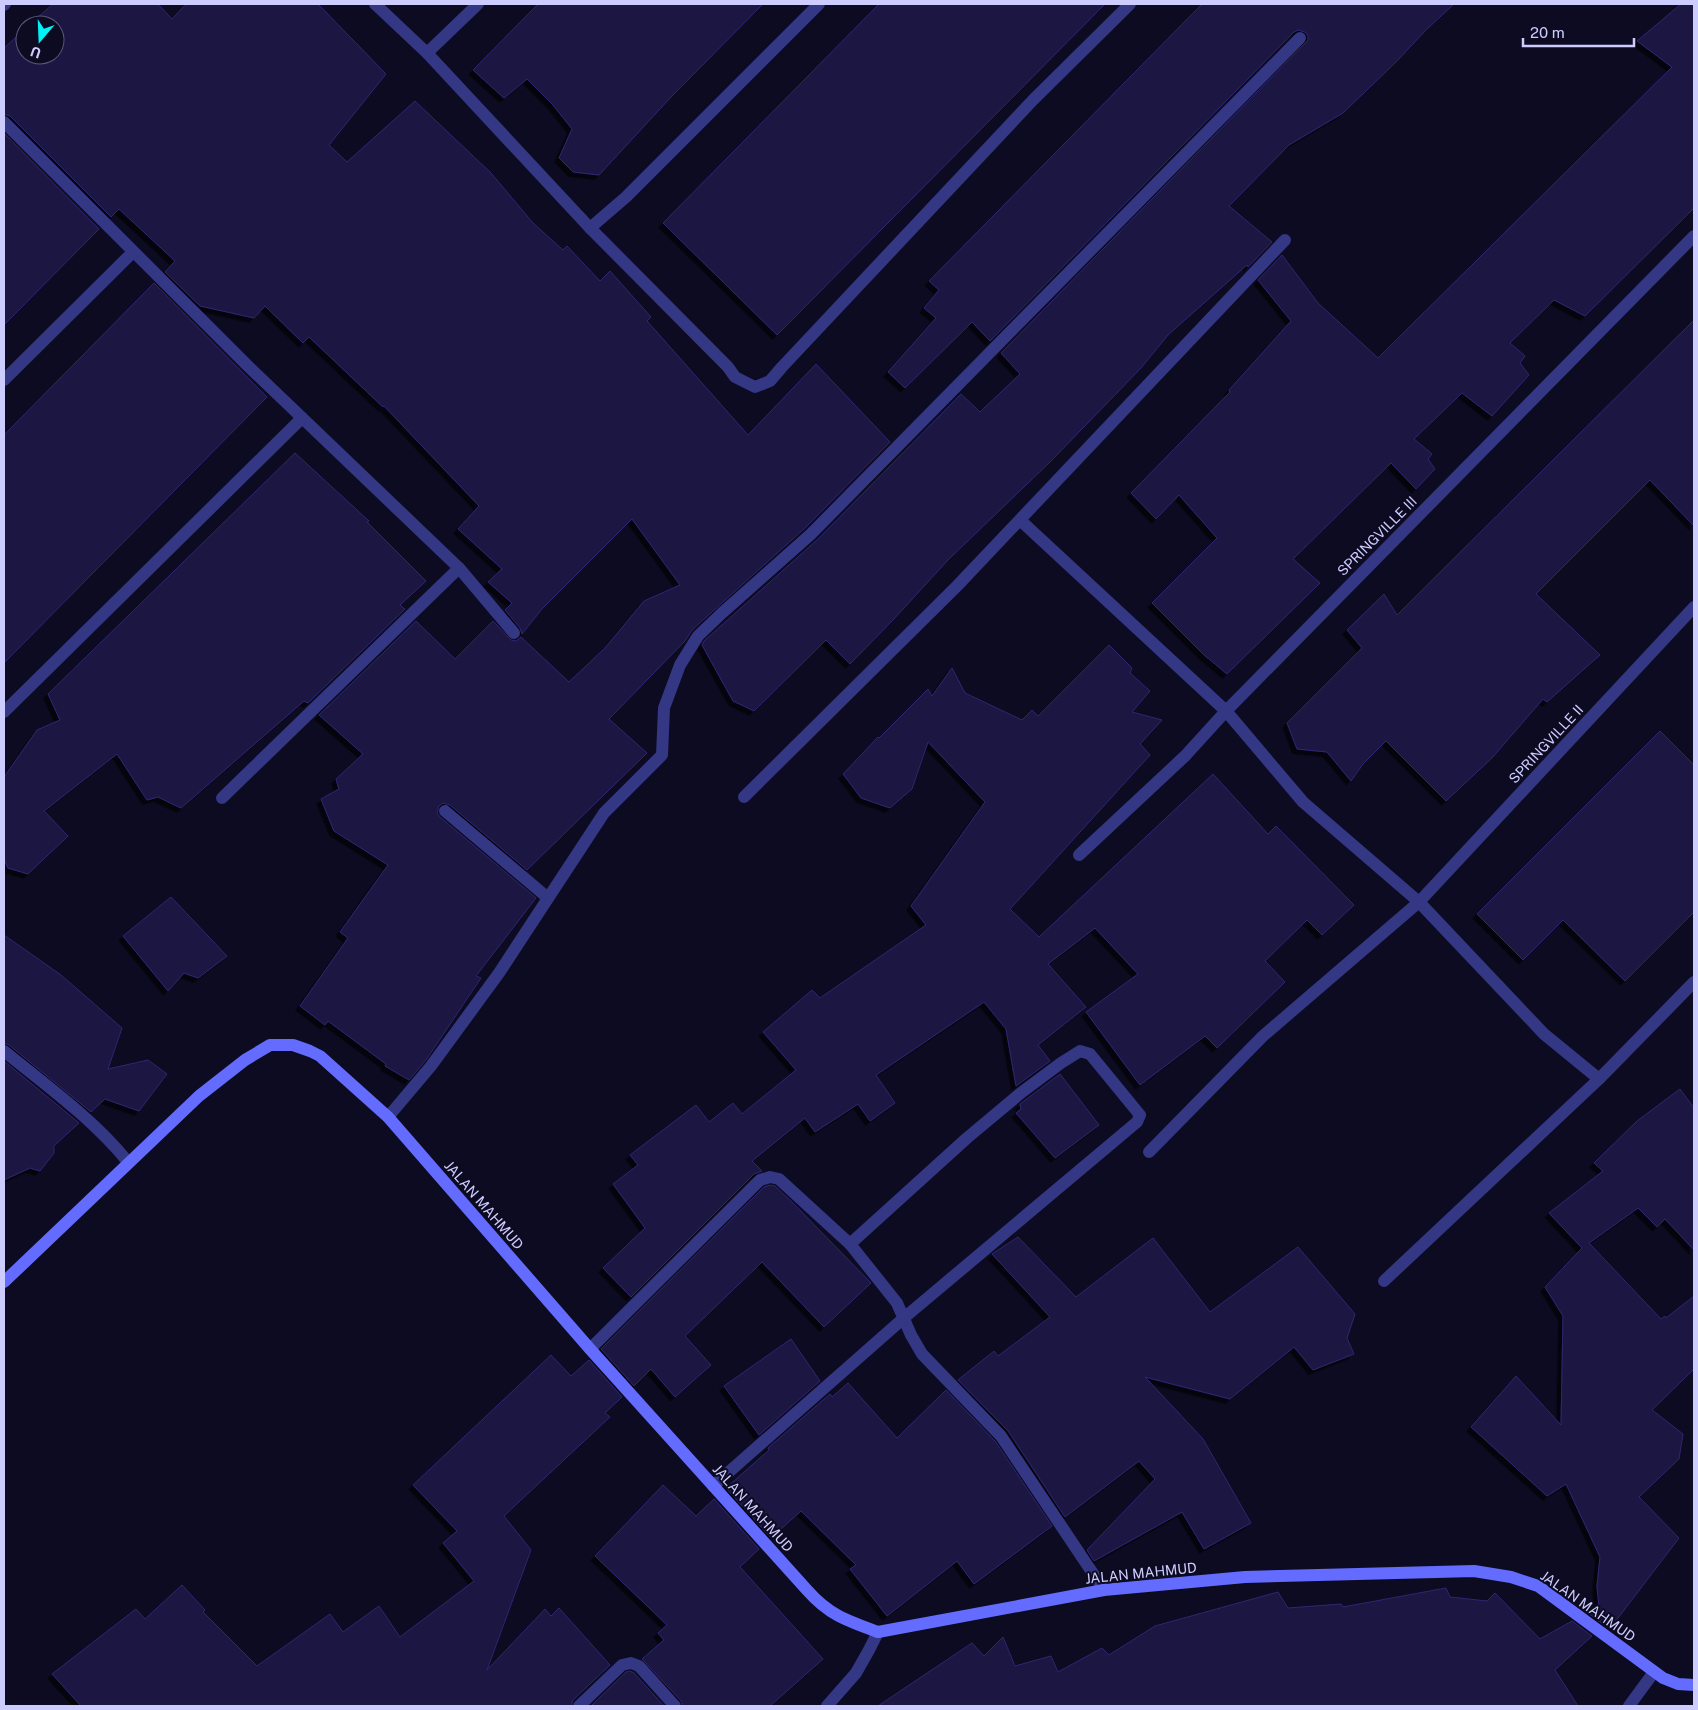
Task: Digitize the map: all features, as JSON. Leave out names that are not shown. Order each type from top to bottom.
[{"type":"street","points":[[375,4],[427,53],[590,228],[728,367],[735,377],[755,387],[770,382],[1033,100],[1130,4]]},
{"type":"street","points":[[427,53],[478,4]]},
{"type":"street","points":[[590,228],[626,197],[819,4]]},
{"type":"street","points":[[388,1117],[443,1051],[499,973],[604,813],[662,755],[664,708],[680,665],[698,636],[811,534],[1300,38]]},
{"type":"street","points":[[4,122],[133,252],[458,568],[514,633]]},
{"type":"street","name":"SPRINGVILLE III","points":[[1079,855],[1185,756],[1226,711],[1694,236]]},
{"type":"street","points":[[744,797],[957,586],[1284,240]]},
{"type":"street","points":[[4,380],[133,252]]},
{"type":"street","points":[[4,712],[302,418]]},
{"type":"street","points":[[1020,520],[1226,711],[1303,802],[1419,902],[1544,1034],[1599,1079]]},
{"type":"street","points":[[222,798],[458,568]]},
{"type":"street","name":"SPRINGVILLE II","points":[[1149,1152],[1263,1036],[1419,902],[1694,607]]},
{"type":"street","points":[[445,811],[548,898]]},
{"type":"street","points":[[1384,1281],[1599,1079],[1694,982]]},
{"type":"street","name":"JALAN MAHMUD","points":[[4,1282],[199,1096],[244,1060],[270,1045],[293,1045],[310,1050],[320,1056],[388,1117],[590,1349],[820,1605],[845,1620],[878,1632],[1104,1590],[1245,1577],[1474,1570],[1511,1576],[1538,1586],[1663,1678],[1678,1684],[1694,1685]]},
{"type":"street","points":[[4,1051],[112,1141],[128,1162]]},
{"type":"street","points":[[713,1486],[904,1317],[1137,1122],[1140,1115],[1090,1054],[1080,1051],[1022,1092],[967,1138],[850,1244]]},
{"type":"street","points":[[590,1349],[760,1180],[770,1177],[779,1179],[850,1244],[897,1303],[911,1335],[922,1354],[1001,1436],[1104,1590]]},
{"type":"street","points":[[827,1706],[856,1673],[878,1632]]},
{"type":"street","points":[[579,1706],[622,1664],[631,1663],[640,1666],[675,1706]]},
{"type":"street","points":[[1629,1706],[1654,1672]]},
{"type":"building","points":[[53,4],[158,4],[172,19],[186,4],[318,4],[386,74],[329,145],[347,162],[415,101],[491,173],[533,223],[563,250],[567,246],[600,281],[610,271],[651,317],[647,321],[748,435],[816,364],[890,442],[805,528],[692,630],[685,641],[609,719],[647,753],[527,870],[450,805],[443,803],[439,806],[437,813],[440,817],[536,898],[476,976],[481,978],[426,1060],[409,1080],[385,1066],[386,1064],[328,1021],[325,1025],[300,1006],[348,938],[340,932],[388,865],[334,831],[321,799],[339,789],[336,779],[363,754],[319,715],[416,621],[455,659],[493,621],[511,640],[516,641],[521,637],[569,682],[605,648],[644,601],[680,585],[632,519],[542,609],[522,634],[520,628],[505,610],[512,603],[488,582],[502,569],[458,529],[479,506],[384,406],[309,337],[303,343],[265,306],[254,318],[200,306],[165,272],[175,261],[119,209],[111,217],[10,116],[4,114],[4,48],[15,38],[15,65],[65,65],[65,15],[40,15]]},
{"type":"building","points":[[538,4],[763,4],[671,97],[599,175],[573,172],[559,158],[572,129],[553,105],[527,79],[504,98],[473,70]]},
{"type":"building","points":[[879,4],[1105,4],[777,335],[663,223]]},
{"type":"building","points":[[1202,4],[1454,4],[1343,113],[1289,145],[1229,206],[1272,242],[1248,267],[1247,265],[1168,335],[1141,368],[1051,461],[948,560],[850,664],[826,640],[754,711],[733,701],[702,645],[704,641],[817,540],[961,394],[980,412],[1020,374],[1001,353],[1308,40],[1305,32],[1298,30],[1294,32],[990,341],[972,322],[905,388],[888,372],[936,318],[924,308],[939,290],[929,281]]},
{"type":"building","points":[[1681,4],[1694,4],[1694,208],[1585,316],[1554,300],[1510,343],[1525,356],[1520,363],[1529,375],[1492,416],[1462,393],[1414,439],[1432,454],[1428,459],[1435,469],[1416,489],[1391,463],[1293,559],[1320,583],[1227,674],[1203,654],[1152,603],[1217,538],[1179,495],[1156,519],[1131,493],[1230,392],[1229,390],[1291,321],[1258,280],[1282,255],[1318,303],[1378,358],[1672,67],[1637,41]]},
{"type":"building","points":[[4,133],[99,229],[4,325]]},
{"type":"building","points":[[154,283],[267,397],[4,663],[4,435]]},
{"type":"building","points":[[1694,320],[1694,526],[1650,480],[1536,594],[1600,655],[1547,702],[1543,699],[1492,758],[1446,801],[1386,741],[1363,764],[1351,781],[1327,752],[1297,749],[1287,723],[1362,648],[1347,630],[1384,594],[1397,615]]},
{"type":"building","points":[[295,453],[369,521],[367,522],[426,581],[400,605],[405,609],[308,703],[304,701],[181,808],[158,797],[147,800],[117,754],[44,811],[68,836],[28,874],[8,868],[4,859],[4,777],[37,730],[60,720],[48,694]]},
{"type":"building","points":[[1109,645],[1132,668],[1130,673],[1150,691],[1132,712],[1162,720],[1140,744],[1150,755],[1010,909],[1039,937],[1213,774],[1268,834],[1276,826],[1354,905],[1322,935],[1307,920],[1265,961],[1285,982],[1217,1048],[1205,1036],[1140,1085],[1086,1012],[1138,974],[1095,928],[1048,964],[1086,1007],[1038,1045],[1050,1061],[1016,1086],[1006,1029],[984,1002],[876,1075],[895,1103],[870,1121],[858,1104],[815,1132],[805,1118],[752,1161],[762,1171],[754,1174],[631,1297],[603,1268],[645,1228],[613,1184],[638,1165],[630,1155],[696,1105],[709,1122],[733,1103],[742,1114],[796,1070],[763,1032],[812,990],[820,998],[926,925],[911,906],[985,802],[928,742],[912,789],[890,808],[861,798],[843,774],[928,689],[932,696],[952,668],[965,693],[1022,720],[1032,710],[1038,716]]},
{"type":"building","points":[[1660,731],[1694,765],[1694,912],[1625,981],[1563,920],[1523,960],[1477,914]]},
{"type":"building","points":[[171,897],[227,956],[198,978],[184,973],[168,991],[123,936]]},
{"type":"building","points":[[4,935],[61,975],[122,1028],[108,1069],[148,1060],[167,1074],[139,1111],[105,1099],[91,1112],[9,1045],[4,1043]]},
{"type":"building","points":[[4,1061],[79,1123],[54,1146],[54,1153],[40,1171],[30,1168],[4,1180]]},
{"type":"building","points":[[1060,1074],[1099,1125],[1055,1158],[1016,1113],[1021,1109],[1020,1104]]},
{"type":"building","points":[[1680,1089],[1694,1108],[1694,1250],[1665,1219],[1657,1227],[1638,1208],[1589,1243],[1661,1319],[1665,1316],[1666,1318],[1694,1296],[1694,1369],[1652,1410],[1683,1434],[1679,1459],[1639,1497],[1679,1538],[1615,1622],[1611,1619],[1604,1625],[1588,1613],[1599,1607],[1597,1586],[1600,1557],[1566,1484],[1547,1496],[1471,1427],[1516,1376],[1561,1425],[1563,1316],[1545,1287],[1582,1248],[1549,1213],[1603,1171],[1594,1163],[1637,1121]]},
{"type":"building","points":[[775,1186],[792,1202],[871,1283],[824,1327],[762,1262],[685,1336],[711,1365],[675,1397],[651,1369],[634,1386],[601,1349],[764,1187]]},
{"type":"building","points":[[1018,1237],[1076,1297],[1153,1238],[1210,1312],[1298,1247],[1355,1314],[1347,1338],[1354,1354],[1313,1370],[1294,1347],[1230,1399],[1145,1377],[1203,1439],[1251,1523],[1204,1549],[1182,1512],[1094,1561],[1087,1550],[1155,1479],[1139,1461],[1065,1517],[1008,1431],[958,1380],[994,1351],[998,1356],[1050,1317],[992,1254]]},
{"type":"building","points":[[791,1339],[820,1381],[759,1435],[724,1386]]},
{"type":"building","points":[[551,1355],[571,1376],[589,1360],[622,1397],[605,1413],[610,1417],[504,1516],[531,1550],[487,1670],[545,1609],[551,1616],[559,1608],[610,1665],[573,1700],[571,1706],[81,1706],[52,1674],[136,1609],[145,1619],[182,1585],[205,1610],[203,1612],[257,1666],[330,1614],[343,1632],[379,1606],[400,1637],[474,1581],[443,1543],[457,1531],[413,1485]]},
{"type":"building","points":[[848,1383],[897,1438],[946,1390],[995,1441],[1052,1526],[974,1584],[957,1561],[887,1616],[850,1569],[856,1565],[801,1511],[771,1538],[726,1488],[769,1450],[768,1448],[830,1394],[832,1397]]},
{"type":"building","points":[[663,1485],[696,1516],[714,1499],[759,1549],[740,1567],[823,1659],[770,1706],[683,1706],[681,1701],[642,1659],[664,1640],[658,1633],[667,1625],[595,1556]]},
{"type":"building","points":[[1446,1588],[1450,1597],[1487,1601],[1495,1593],[1540,1639],[1572,1621],[1592,1636],[1555,1670],[1578,1706],[878,1706],[972,1643],[984,1656],[1003,1637],[1015,1666],[1051,1656],[1058,1672],[1102,1648],[1109,1655],[1155,1626],[1278,1592],[1288,1608],[1341,1604],[1343,1607]]},
{"type":"building","points":[[630,1671],[664,1706],[591,1706],[626,1672]]}]
